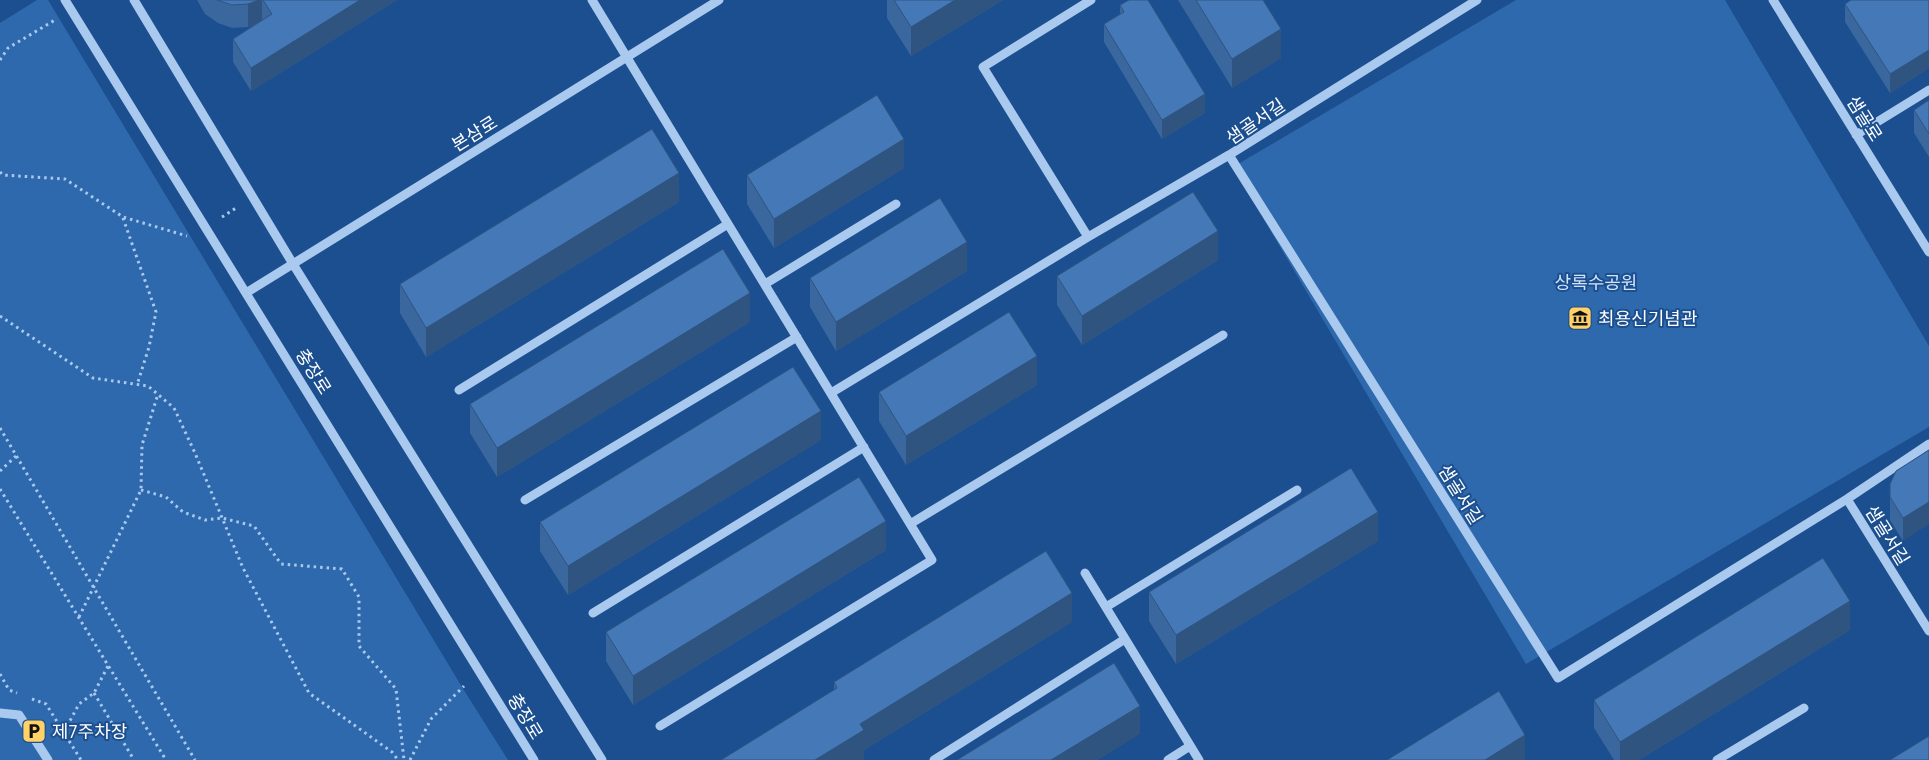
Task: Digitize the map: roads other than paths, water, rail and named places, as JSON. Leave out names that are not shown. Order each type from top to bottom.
[{"type":"street","name":"충장로","points":[[65,0],[534,760]]},
{"type":"street","points":[[134,0],[293,264],[602,760]]},
{"type":"street","points":[[592,0],[932,560],[660,726]]},
{"type":"street","name":"본삼로","points":[[246,292],[720,0]]},
{"type":"street","points":[[1088,237],[983,67],[1091,0]]},
{"type":"street","name":"샘골서길","points":[[1477,0],[1229,155],[1558,678],[1846,499],[1929,631]]},
{"type":"street","name":"샘골로","points":[[1773,0],[1929,252]]},
{"type":"street","points":[[1856,135],[1929,90]]},
{"type":"street","points":[[831,393],[1088,237],[1229,155]]},
{"type":"street","points":[[764,284],[896,204]]},
{"type":"street","points":[[459,390],[728,224]]},
{"type":"street","points":[[910,524],[1223,336]]},
{"type":"street","points":[[525,500],[796,337]]},
{"type":"street","points":[[1846,499],[1929,444]]},
{"type":"street","points":[[593,613],[864,447]]},
{"type":"street","points":[[1106,607],[1297,490]]},
{"type":"street","points":[[1085,573],[1199,760]]},
{"type":"street","points":[[934,760],[1125,639]]},
{"type":"street","points":[[1717,760],[1804,708]]},
{"type":"street","points":[[0,713],[19,715],[48,760]]},
{"type":"street","points":[[1168,760],[1190,746]]},
{"type":"place","name":"최용신기념관","points":[[1580,318]]},
{"type":"place","name":"제7주차장","points":[[34,731]]},
{"type":"park label","name":"상록수공원","points":[[1596,282]]}]
